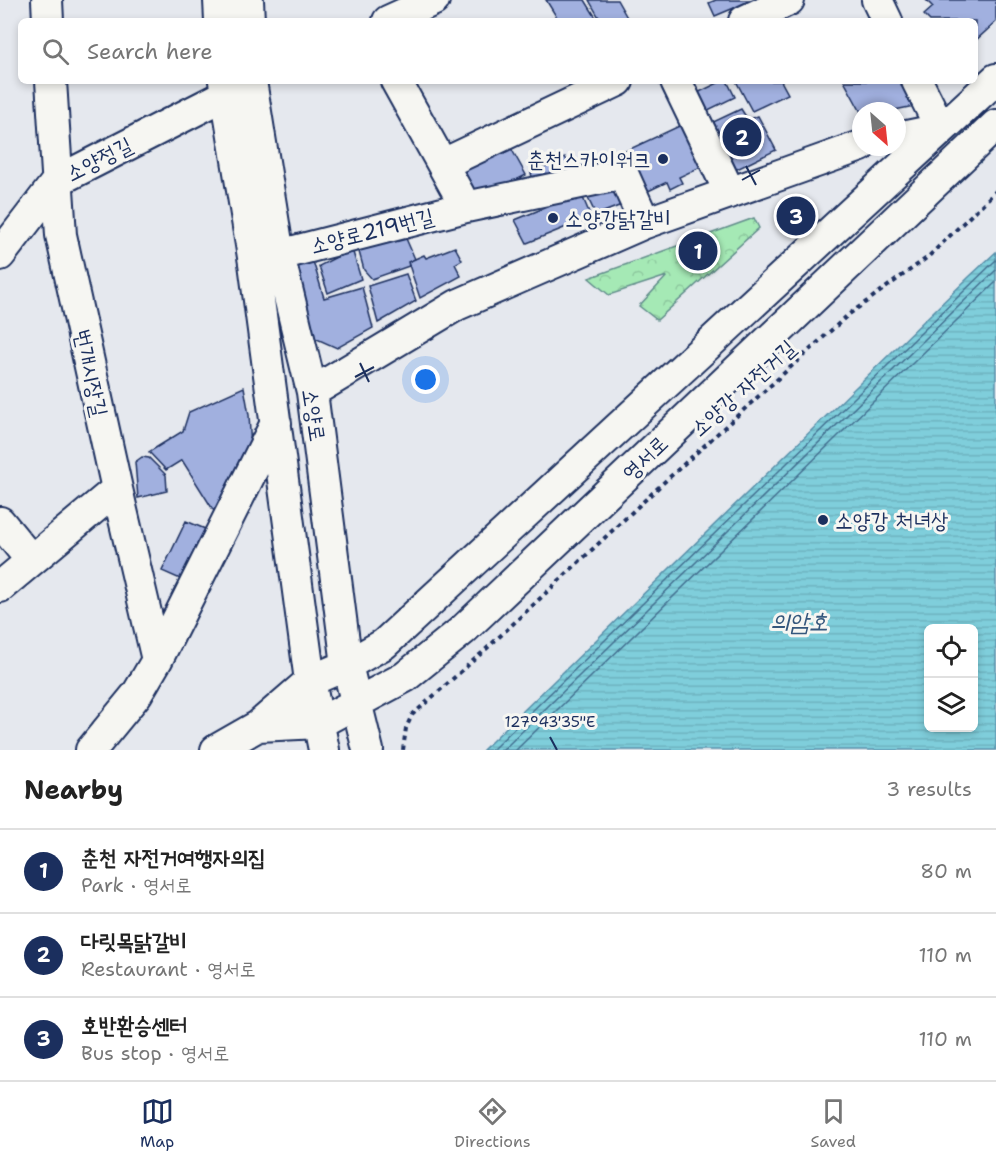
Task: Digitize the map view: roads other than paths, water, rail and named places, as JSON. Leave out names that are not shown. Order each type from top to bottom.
[{"type":"street","points":[[47,0],[48,18]]},
{"type":"street","points":[[219,0],[220,18]]},
{"type":"street","points":[[248,0],[249,18]]},
{"type":"street","points":[[750,18],[789,0]]},
{"type":"street","points":[[877,0],[886,18]]},
{"type":"street","points":[[394,18],[423,3]]},
{"type":"street","name":"영서로","points":[[216,750],[258,726],[310,681],[347,665],[384,644],[996,79]]},
{"type":"street","name":"번개시장길","points":[[51,84],[61,235],[117,489],[158,660]]},
{"type":"street","name":"소양정길","points":[[0,255],[57,181],[241,84]]},
{"type":"street","name":"소양로","points":[[241,84],[312,392],[347,665],[368,750]]},
{"type":"street","name":"소양로","points":[[241,84],[254,263],[310,681],[321,737]]},
{"type":"street","name":"소양로219번길","points":[[398,84],[466,207]]},
{"type":"street","points":[[443,164],[612,84]]},
{"type":"street","points":[[677,84],[730,193]]},
{"type":"street","points":[[906,136],[941,129],[918,84]]},
{"type":"street","name":"영서로","points":[[258,726],[321,737],[357,705],[405,677],[464,630],[996,125]]},
{"type":"street","points":[[312,392],[457,305],[645,223],[852,149]]},
{"type":"street","name":"소양로219번길","points":[[279,255],[466,207],[623,174],[645,223]]},
{"type":"street","points":[[91,750],[137,694],[158,660],[276,423]]},
{"type":"street","points":[[0,586],[117,489]]},
{"type":"street","points":[[0,522],[31,560]]},
{"type":"water","name":"의암호","points":[[996,252],[996,750],[483,750],[969,277]]},
{"type":"place","name":"다릿목닭갈비","points":[[742,137]]},
{"type":"place","name":"춘천스카이워크","points":[[663,159]]},
{"type":"place","name":"호반환승센터","points":[[796,216]]},
{"type":"place","name":"소양강닭갈비","points":[[553,218]]},
{"type":"place","name":"춘천 자전거여행자의집","points":[[698,251]]},
{"type":"place","name":"소양강 처녀상","points":[[823,520]]}]
